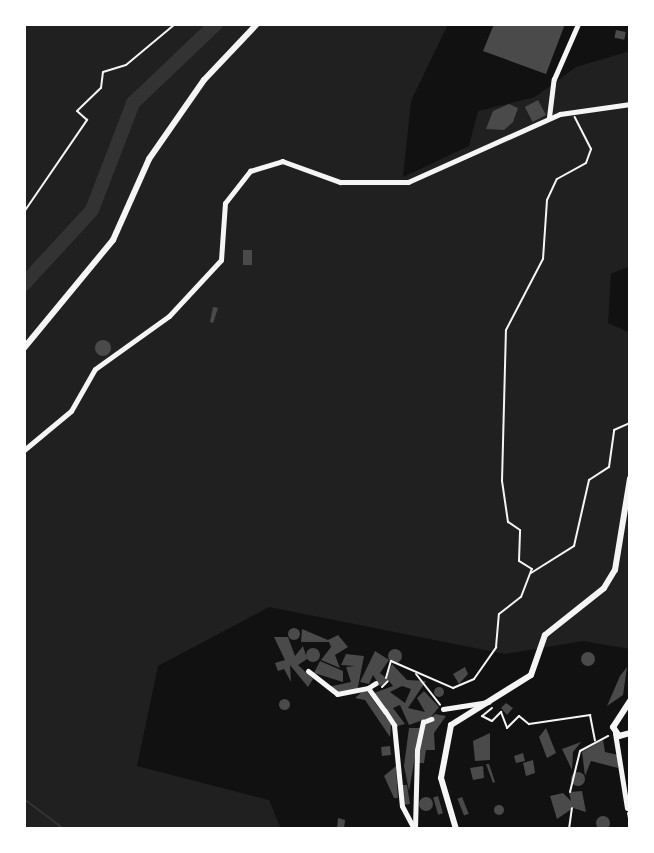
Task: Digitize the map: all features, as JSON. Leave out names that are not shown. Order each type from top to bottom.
[{"type":"street","points":[[24,348],[113,240],[149,159],[204,80],[257,24]]},
{"type":"street","points":[[549,118],[554,79],[578,24]]},
{"type":"street","points":[[24,450],[71,411],[95,369],[169,316],[221,260],[225,203],[250,171],[282,161],[340,182],[408,182],[560,114],[630,104]]},
{"type":"street","points":[[456,829],[441,778],[447,737],[462,715],[493,702],[531,675],[545,635],[615,570],[630,478]]},
{"type":"street","points":[[308,671],[337,694],[368,688],[376,683]]},
{"type":"street","points":[[368,688],[394,725],[402,806],[414,829]]},
{"type":"street","points":[[613,735],[630,701]]},
{"type":"street","points":[[443,709],[493,702]]},
{"type":"street","points":[[414,829],[417,750],[423,722],[431,719]]},
{"type":"street","points":[[613,735],[630,733]]},
{"type":"street","points":[[613,735],[622,755],[619,789],[627,808]]},
{"type":"path","points":[[24,212],[87,120],[77,111],[101,88],[103,72],[126,65],[175,24]]},
{"type":"path","points":[[386,678],[391,661],[453,688],[474,679],[496,647],[499,614],[521,597],[530,574],[527,562],[519,561],[520,530],[508,522],[502,481],[506,330],[543,259],[547,200],[557,179],[586,163],[591,149],[575,117],[560,114]]},
{"type":"path","points":[[530,574],[574,546],[589,480],[609,467],[614,430],[630,423]]},
{"type":"path","points":[[416,673],[443,709]]},
{"type":"path","points":[[493,702],[489,717],[482,716],[492,721],[501,712],[507,728],[519,716],[529,724],[596,718],[595,741]]},
{"type":"path","points":[[570,792],[580,751],[595,741],[613,735]]},
{"type":"path","points":[[569,829],[572,808]]},
{"type":"path","points":[[627,808],[630,823]]},
{"type":"shaded area","points":[[24,24],[448,24],[411,101],[403,177],[469,146],[478,111],[535,97],[576,67],[630,51],[630,266],[611,274],[608,323],[630,333],[630,649],[583,641],[505,654],[269,607],[158,666],[137,766],[269,800],[281,829],[24,829]]},
{"type":"building","points":[[494,24],[565,24],[546,74],[483,51]]},
{"type":"building","points":[[616,30],[626,32],[624,40],[614,38]]},
{"type":"building","points":[[538,100],[546,115],[533,122],[525,107]]},
{"type":"building","points":[[509,104],[518,108],[513,122],[504,130],[486,129],[493,111]]},
{"type":"building","points":[[243,250],[252,250],[252,265],[243,265]]},
{"type":"building","points":[[213,307],[218,308],[213,323],[210,322]]},
{"type":"building","points":[[103,340],[111,348],[103,356],[95,348]]},
{"type":"building","points":[[294,628],[300,634],[294,640],[288,634]]},
{"type":"building","points":[[302,629],[328,640],[338,635],[348,647],[335,655],[340,668],[321,660],[331,647],[329,642],[301,642]]},
{"type":"building","points":[[274,637],[288,637],[295,656],[303,646],[307,659],[298,665],[313,679],[308,687],[290,665],[291,682],[284,669],[278,671],[275,663],[285,660]]},
{"type":"building","points":[[313,648],[320,655],[313,662],[306,655]]},
{"type":"building","points":[[395,649],[402,656],[395,663],[388,656]]},
{"type":"building","points":[[375,651],[389,660],[380,673],[386,678],[392,664],[407,680],[426,681],[408,708],[425,712],[417,698],[424,691],[439,707],[431,717],[409,725],[400,705],[393,708],[405,724],[397,726],[374,693],[393,686],[389,681],[380,686],[373,675],[369,684],[360,682]],"holes":[[[402,686],[411,689],[405,703],[390,692]]]},
{"type":"building","points":[[588,652],[595,659],[588,666],[581,659]]},
{"type":"building","points":[[346,654],[364,656],[357,692],[339,693],[328,687],[351,682],[346,667],[355,666],[341,665]]},
{"type":"building","points":[[320,661],[343,671],[343,682],[314,673]]},
{"type":"building","points":[[465,667],[468,674],[459,684],[453,674]]},
{"type":"building","points":[[627,667],[623,695],[607,706],[620,676]]},
{"type":"building","points":[[439,687],[444,692],[439,697],[434,692]]},
{"type":"building","points":[[365,689],[391,724],[390,737],[365,700],[355,698]]},
{"type":"building","points":[[284,698],[290,704],[284,710],[278,704]]},
{"type":"building","points":[[506,703],[513,708],[507,715],[501,708]]},
{"type":"building","points":[[435,714],[446,716],[434,733],[435,750],[426,750],[424,763],[417,763],[424,725]]},
{"type":"building","points":[[409,728],[420,728],[409,791],[404,766]]},
{"type":"building","points":[[546,728],[556,753],[547,758],[539,737]]},
{"type":"building","points":[[490,733],[490,760],[475,761],[473,741]]},
{"type":"building","points":[[603,740],[605,752],[618,755],[618,768],[591,761],[585,776],[582,752]]},
{"type":"building","points":[[581,742],[573,752],[572,770],[562,749]]},
{"type":"building","points":[[390,746],[391,755],[382,756],[381,747]]},
{"type":"building","points":[[523,753],[525,761],[516,763],[514,756]]},
{"type":"building","points":[[533,760],[535,773],[526,776],[523,763]]},
{"type":"building","points":[[486,764],[489,764],[493,783]]},
{"type":"building","points":[[396,766],[398,798],[394,798],[384,776]]},
{"type":"building","points":[[483,766],[484,778],[473,780],[470,768]]},
{"type":"building","points":[[578,772],[585,779],[578,786],[571,779]]},
{"type":"building","points":[[402,785],[407,785],[410,804],[404,805]]},
{"type":"building","points":[[582,791],[586,812],[573,808],[557,819],[550,796],[563,793],[571,801],[569,792]]},
{"type":"building","points":[[438,796],[443,813],[438,815],[433,797]]},
{"type":"building","points":[[426,797],[433,804],[426,811],[419,804]]},
{"type":"building","points":[[462,797],[469,814],[464,816],[457,799]]},
{"type":"building","points":[[499,805],[504,810],[499,815],[494,810]]},
{"type":"building","points":[[603,816],[610,823],[603,830],[596,823]]},
{"type":"building","points":[[338,818],[345,820],[344,829],[337,828]]},
{"type":"waterway","points":[[24,284],[92,210],[133,103],[216,24]]},
{"type":"waterway","points":[[24,799],[64,829]]}]
